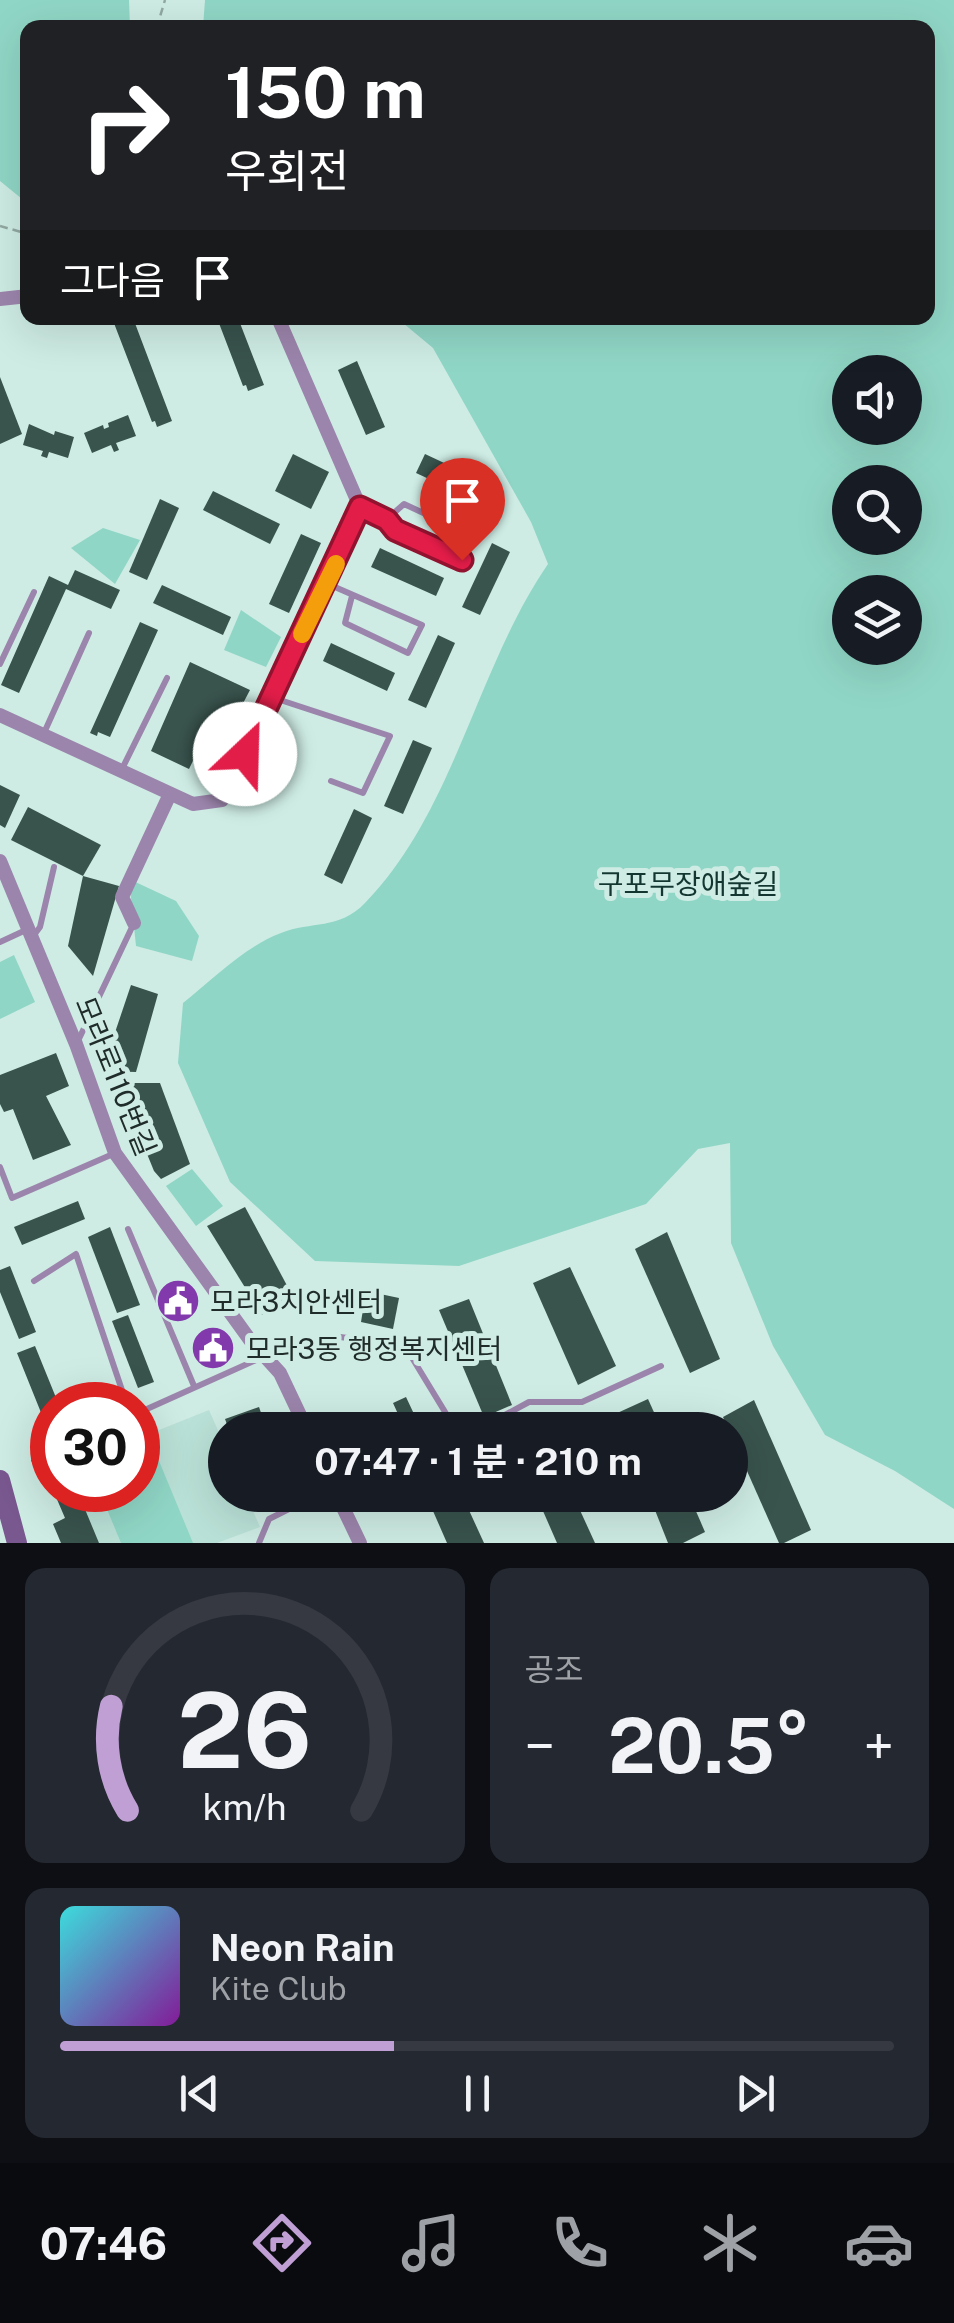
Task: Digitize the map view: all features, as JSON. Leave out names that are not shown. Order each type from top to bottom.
[{"type":"main road","points":[[0,1480],[17,1543]]},
{"type":"street","points":[[0,715],[193,804],[222,800],[360,507],[281,325]]},
{"type":"street","points":[[134,924],[122,897],[170,794]]},
{"type":"street","name":"모라로110번길","points":[[0,861],[76,1044],[114,1153],[280,1373],[298,1412]]},
{"type":"street","points":[[345,1512],[360,1543]]},
{"type":"lane","points":[[360,507],[387,520],[395,530],[462,560],[474,536],[404,504],[387,520]]},
{"type":"lane","points":[[327,584],[422,625],[408,653],[345,623],[352,596]]},
{"type":"lane","points":[[0,664],[34,592]]},
{"type":"lane","points":[[43,735],[89,633]]},
{"type":"lane","points":[[121,771],[167,678]]},
{"type":"lane","points":[[270,696],[390,736],[363,794],[330,781]]},
{"type":"lane","points":[[210,735],[245,754]]},
{"type":"lane","points":[[0,942],[40,927],[54,867]]},
{"type":"lane","points":[[76,1044],[134,924]]},
{"type":"lane","points":[[0,1167],[12,1198],[114,1153]]},
{"type":"lane","points":[[128,1229],[194,1386]]},
{"type":"lane","points":[[34,1281],[76,1254],[119,1382]]},
{"type":"lane","points":[[160,1402],[264,1356],[333,1336],[398,1345],[412,1356],[445,1412]]},
{"type":"lane","points":[[510,1412],[529,1402],[582,1402],[660,1366]]},
{"type":"lane","points":[[259,1543],[269,1519],[283,1512]]},
{"type":"shaded area","points":[[209,1410],[208,1512],[253,1512],[260,1527],[217,1543],[76,1543],[65,1512],[160,1512],[160,1430]]},
{"type":"green space","points":[[0,0],[129,0],[130,20],[20,20],[20,197],[0,181]]},
{"type":"green space","name":"구포무장애숲길","points":[[205,0],[954,0],[954,1509],[895,1471],[825,1435],[773,1346],[731,1243],[730,1143],[698,1149],[646,1204],[459,1266],[315,1261],[230,1182],[178,1063],[183,1003],[229,964],[267,939],[355,912],[396,866],[443,783],[502,648],[548,564],[531,522],[433,348],[405,325],[935,325],[935,20],[204,20]]},
{"type":"green space","points":[[103,528],[140,540],[115,584],[71,548]]},
{"type":"green space","points":[[241,610],[281,637],[266,667],[224,650]]},
{"type":"green space","points":[[129,879],[176,901],[199,936],[192,961],[136,946]]},
{"type":"green space","points":[[14,955],[35,1002],[0,1019],[0,962]]},
{"type":"green space","points":[[192,1169],[223,1206],[196,1226],[166,1186]]},
{"type":"green space","points":[[160,1463],[193,1543],[121,1543],[108,1512],[160,1512]]},
{"type":"building","points":[[115,325],[136,325],[172,421],[157,427]]},
{"type":"building","points":[[220,325],[241,325],[264,385],[248,391]]},
{"type":"building","points":[[357,361],[385,427],[366,435],[338,370]]},
{"type":"building","points":[[0,377],[22,434],[0,444]]},
{"type":"building","points":[[128,415],[136,436],[116,443],[119,450],[114,452],[111,445],[92,453],[84,433],[103,425],[104,429],[109,427],[108,423]]},
{"type":"building","points":[[29,424],[54,435],[55,431],[74,437],[68,458],[49,452],[47,458],[41,456],[43,451],[23,445]]},
{"type":"building","points":[[293,454],[329,472],[311,509],[275,491]]},
{"type":"building","points":[[425,454],[489,484],[481,503],[416,473]]},
{"type":"building","points":[[213,491],[280,524],[270,544],[203,510]]},
{"type":"building","points":[[160,499],[179,508],[147,580],[129,572]]},
{"type":"building","points":[[301,534],[321,543],[289,613],[269,604]]},
{"type":"building","points":[[492,543],[510,552],[480,615],[462,607]]},
{"type":"building","points":[[380,548],[444,578],[436,596],[371,567]]},
{"type":"building","points":[[75,570],[120,590],[111,609],[66,589],[19,693],[1,685],[49,576],[68,585]]},
{"type":"building","points":[[162,585],[231,617],[223,635],[153,603]]},
{"type":"building","points":[[140,622],[158,630],[110,737],[98,732],[97,736],[90,733]]},
{"type":"building","points":[[438,635],[455,643],[426,708],[408,700]]},
{"type":"building","points":[[331,643],[395,673],[387,691],[323,661]]},
{"type":"building","points":[[190,662],[250,690],[228,732],[211,724],[189,769],[151,751]]},
{"type":"building","points":[[413,740],[432,748],[403,814],[384,806]]},
{"type":"building","points":[[0,785],[20,795],[5,828],[0,825]]},
{"type":"building","points":[[28,807],[101,845],[83,876],[11,840]]},
{"type":"building","points":[[354,809],[372,818],[342,884],[324,875]]},
{"type":"building","points":[[83,876],[119,886],[93,976],[68,946]]},
{"type":"building","points":[[131,985],[158,994],[136,1072],[102,1071]]},
{"type":"building","points":[[56,1053],[69,1086],[46,1096],[71,1145],[33,1160],[13,1109],[4,1112],[0,1104],[0,1075]]},
{"type":"building","points":[[118,1083],[160,1083],[190,1164],[161,1179],[154,1171]]},
{"type":"building","points":[[78,1201],[85,1219],[22,1245],[14,1227]]},
{"type":"building","points":[[245,1207],[291,1293],[262,1315],[207,1226]]},
{"type":"building","points":[[110,1227],[140,1305],[117,1313],[88,1237]]},
{"type":"building","points":[[667,1232],[720,1359],[690,1373],[635,1249]]},
{"type":"building","points":[[10,1266],[36,1332],[19,1339],[0,1292],[0,1270]]},
{"type":"building","points":[[570,1267],[616,1366],[578,1385],[533,1283]]},
{"type":"building","points":[[366,1291],[399,1298],[393,1329],[361,1322]]},
{"type":"building","points":[[469,1299],[512,1405],[496,1412],[482,1412],[439,1310]]},
{"type":"building","points":[[128,1315],[154,1382],[136,1382],[112,1321]]},
{"type":"building","points":[[35,1346],[50,1382],[30,1382],[30,1385],[17,1353]]},
{"type":"building","points":[[406,1397],[413,1412],[397,1412],[393,1403]]},
{"type":"building","points":[[648,1399],[654,1412],[619,1412]]},
{"type":"building","points":[[754,1400],[811,1530],[779,1543],[748,1473],[748,1412],[732,1412]]},
{"type":"building","points":[[62,1512],[86,1512],[99,1543],[61,1543],[53,1524],[65,1518]]},
{"type":"building","points":[[433,1512],[470,1512],[484,1543],[447,1543]]},
{"type":"building","points":[[543,1512],[581,1512],[595,1543],[557,1543]]},
{"type":"building","points":[[656,1512],[696,1512],[705,1532],[683,1543],[668,1543]]},
{"type":"slow traffic","points":[[302,634],[336,564]]},
{"type":"place","name":"모라3치안센터","points":[[178,1301]]},
{"type":"place","name":"모라3동 행정복지센터","points":[[213,1348]]},
{"type":"route","points":[[245,754],[360,507],[387,520],[395,530],[462,560]]}]
